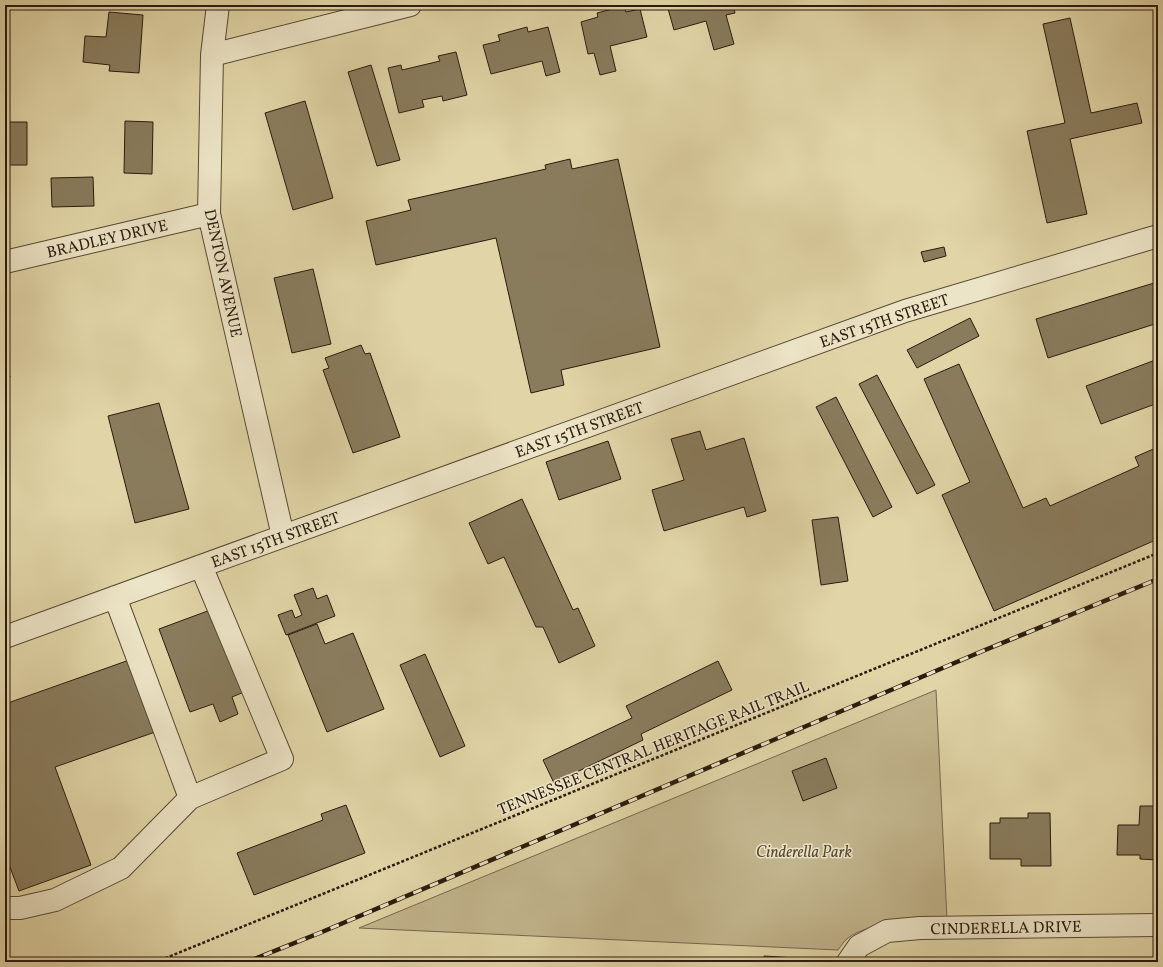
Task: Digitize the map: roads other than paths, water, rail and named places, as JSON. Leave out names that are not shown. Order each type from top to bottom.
[{"type":"street","name":"DENTON AVENUE","points":[[218,5],[212,55],[209,214],[284,536]]},
{"type":"street","points":[[212,55],[410,5]]},
{"type":"street","name":"BRADLEY DRIVE","points":[[5,262],[209,214]]},
{"type":"street","name":"EAST 15TH STREET","points":[[5,637],[905,311],[1158,236]]},
{"type":"street","points":[[5,908],[20,908],[55,900],[121,868],[190,798],[282,759],[201,566]]},
{"type":"street","points":[[115,597],[190,798]]},
{"type":"street","name":"CINDERELLA DRIVE","points":[[854,954],[887,931],[920,928],[1158,925]]},
{"type":"railway","points":[[247,962],[322,932],[985,650],[1158,579]]},
{"type":"park label","name":"Cinderella Park","points":[[804,851]]}]
